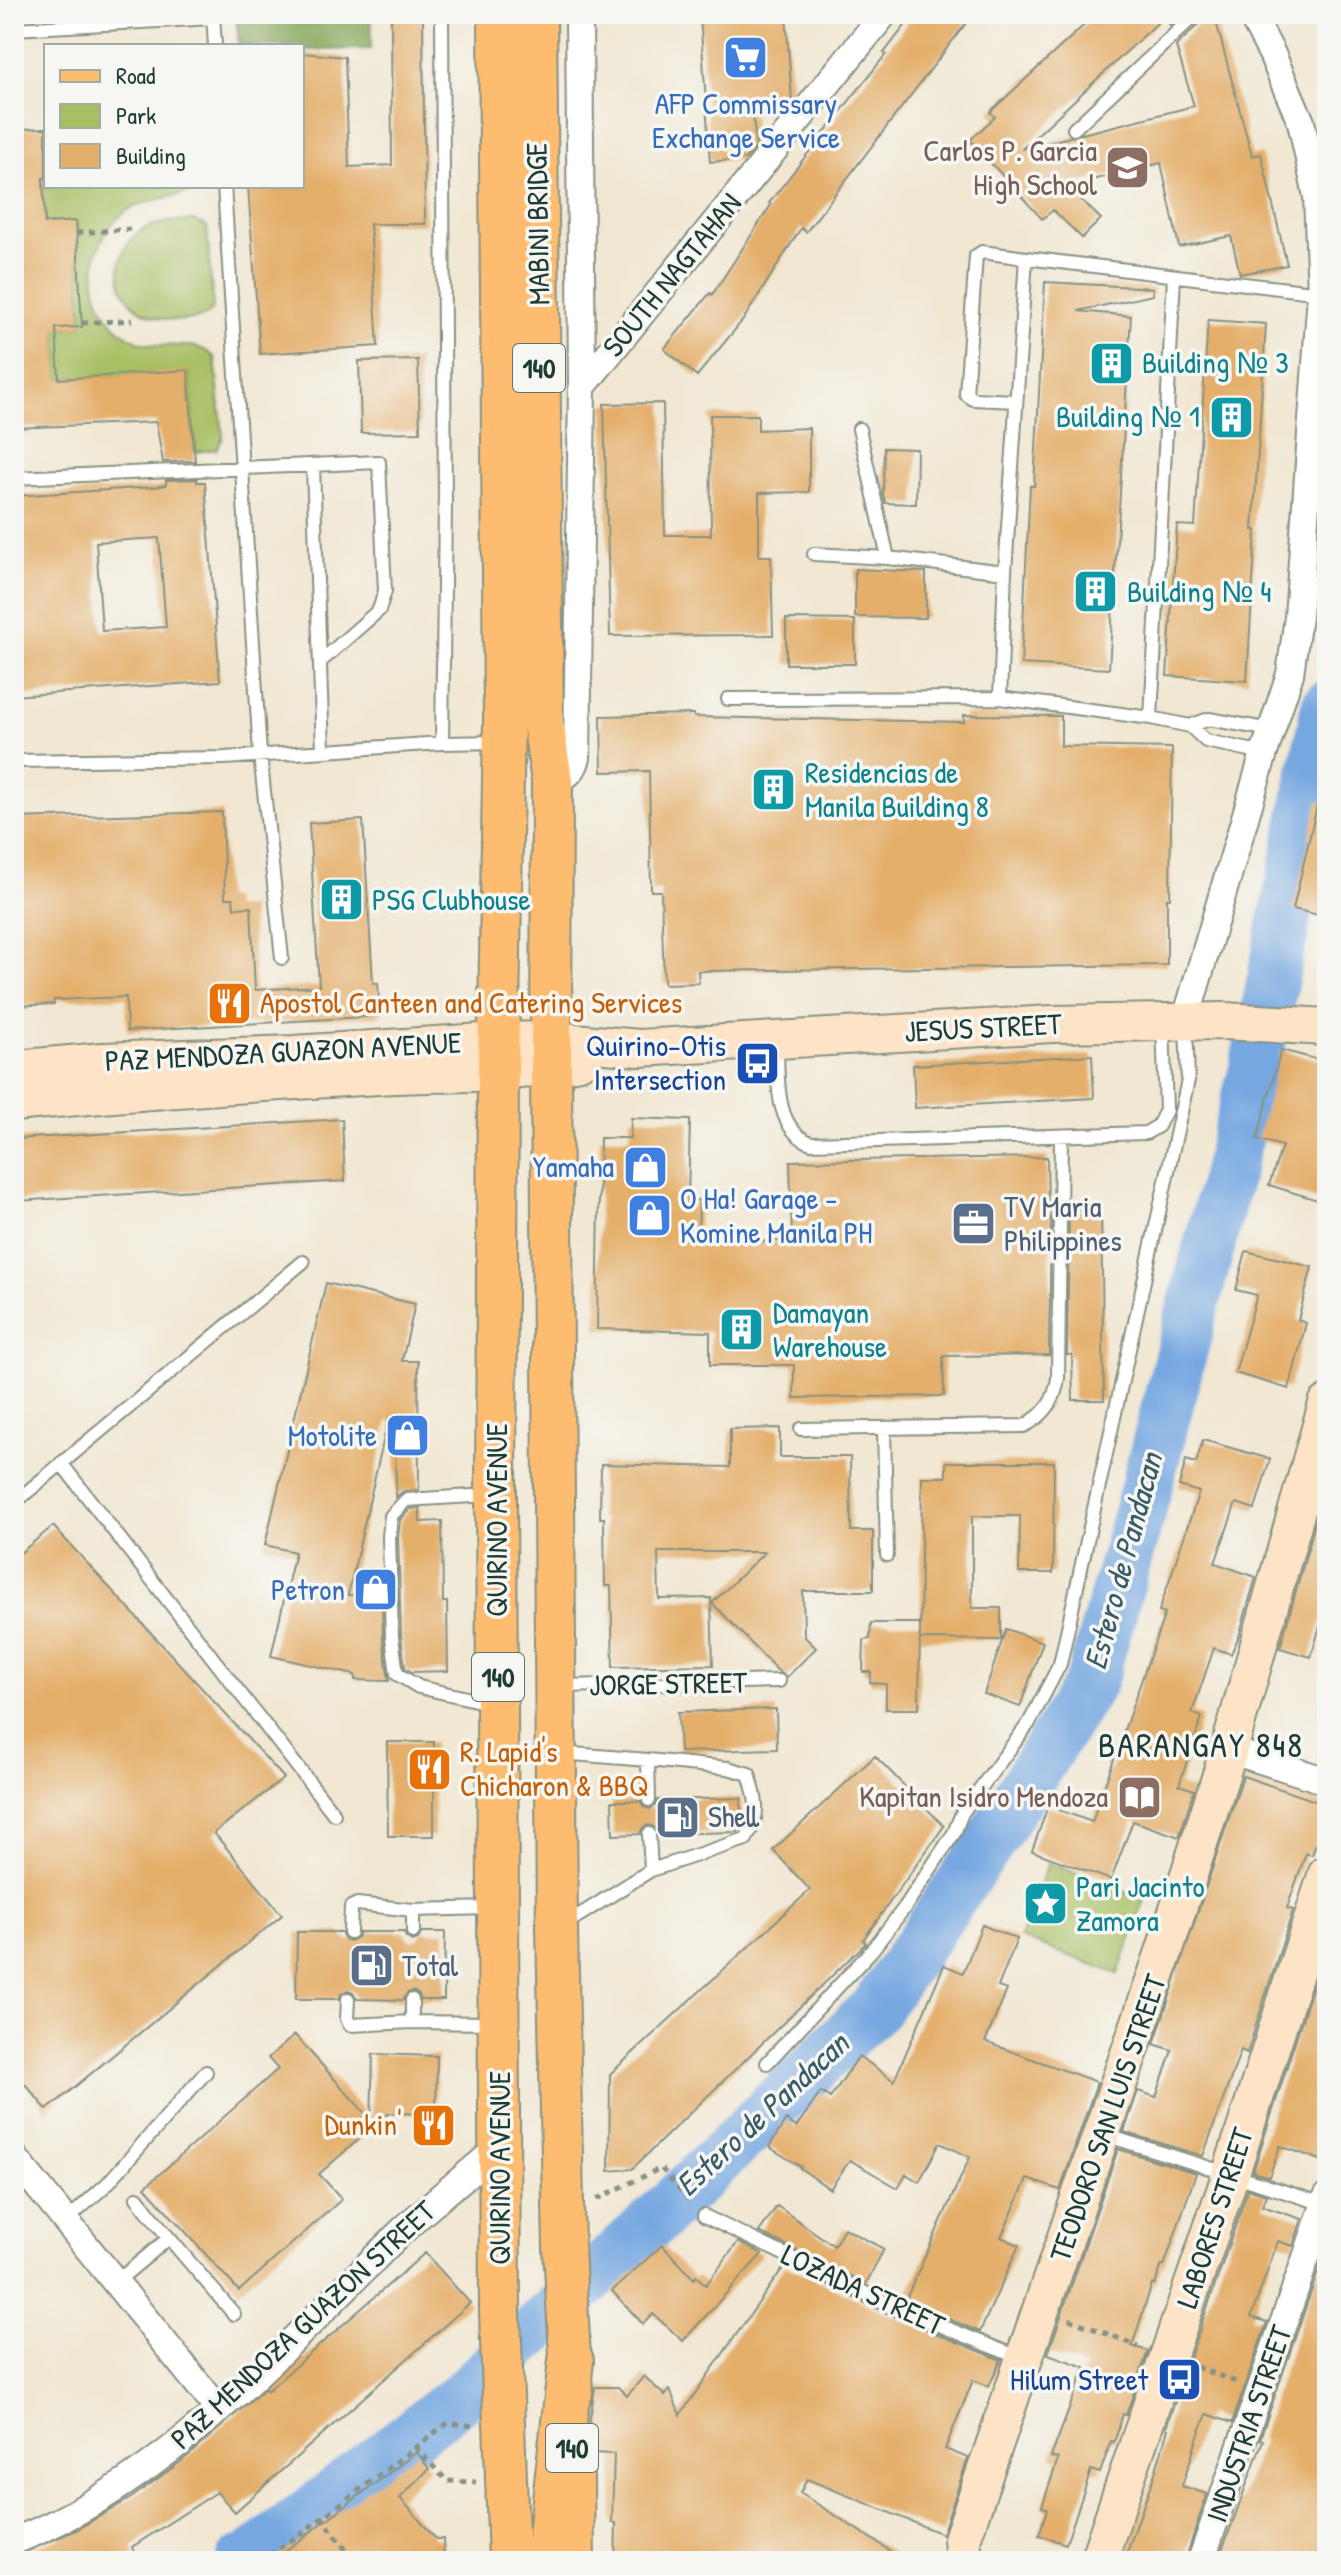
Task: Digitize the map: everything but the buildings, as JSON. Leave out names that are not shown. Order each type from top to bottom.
[{"type":"highway","points":[[548,2561],[570,2348]]},
{"type":"main road","name":"MABINI BRIDGE","points":[[499,14],[504,730]]},
{"type":"main road","name":"MABINI BRIDGE","points":[[536,14],[543,722]]},
{"type":"main road","name":"QUIRINO AVENUE","points":[[543,722],[552,781],[557,1928],[574,2561]]},
{"type":"main road","name":"QUIRINO AVENUE","points":[[504,730],[498,1057],[496,1482],[500,2313],[509,2561]]},
{"type":"main road","points":[[496,1482],[556,1470]]},
{"type":"main road","points":[[498,1721],[557,1743]]},
{"type":"street","name":"SOUTH NAGTAHAN","points":[[552,781],[574,769],[577,758],[582,387],[579,14]]},
{"type":"street","name":"SOUTH NAGTAHAN","points":[[582,387],[884,14]]},
{"type":"street","points":[[1174,1022],[1290,674],[1298,617],[1321,293],[1317,196],[1301,122],[1251,14]]},
{"type":"street","name":"JESUS STREET","points":[[551,1054],[966,1027],[1224,1021],[1327,1027]]},
{"type":"street","name":"PAZ MENDOZA GUAZON AVENUE","points":[[14,1069],[103,1061],[293,1054],[498,1057]]},
{"type":"street","name":"PAZ MENDOZA GUAZON AVENUE","points":[[14,1103],[290,1081],[498,1057],[551,1054]]},
{"type":"street","name":"TEODORO SAN LUIS STREET","points":[[966,2557],[962,2539],[1102,2134],[1229,1750],[1327,1404]]},
{"type":"street","points":[[1229,1750],[1327,1781]]},
{"type":"street","name":"LABORES STREET","points":[[1098,2561],[1230,2176],[1327,1873]]},
{"type":"street","name":"PAZ MENDOZA GUAZON STREET","points":[[14,2541],[125,2483],[219,2410],[404,2230],[501,2146]]},
{"type":"street","points":[[14,2157],[219,2410]]},
{"type":"street","name":"INDUSTRIA STREET","points":[[1201,2561],[1326,2202]]},
{"type":"lane","points":[[442,14],[445,506],[442,743]]},
{"type":"lane","points":[[1074,129],[1196,14]]},
{"type":"lane","points":[[14,29],[213,16],[215,44]]},
{"type":"lane","points":[[224,188],[260,754],[282,958]]},
{"type":"lane","points":[[1016,401],[970,398],[966,394],[976,256],[982,252],[1321,293]]},
{"type":"lane","points":[[1000,698],[1005,572],[1026,258]]},
{"type":"lane","points":[[1151,718],[1174,277]]},
{"type":"lane","points":[[859,429],[888,558]]},
{"type":"lane","points":[[14,478],[380,463],[385,591],[379,610],[320,662]]},
{"type":"lane","points":[[313,466],[323,751]]},
{"type":"lane","points":[[814,554],[888,558],[1005,572]]},
{"type":"lane","points":[[728,699],[1000,698],[1190,726],[1206,741],[1268,742]]},
{"type":"lane","points":[[1190,726],[1209,719],[1268,742]]},
{"type":"lane","points":[[14,761],[224,758],[442,743],[504,730]]},
{"type":"lane","points":[[777,1040],[784,1120],[796,1137],[811,1143],[1061,1137],[1146,1133],[1158,1126],[1166,1110],[1174,1022]]},
{"type":"lane","points":[[767,2063],[872,1950],[905,1907],[954,1833],[962,1813],[1029,1723],[1060,1664],[1188,1080],[1174,1022]]},
{"type":"lane","points":[[801,1429],[1024,1426],[1039,1418],[1048,1408],[1056,1393],[1058,1378],[1061,1137]]},
{"type":"lane","points":[[14,1503],[303,1262]]},
{"type":"lane","points":[[884,1429],[887,1555]]},
{"type":"lane","points":[[61,1463],[334,1814]]},
{"type":"lane","points":[[496,1482],[406,1500],[391,1516],[389,1537],[392,1637],[397,1674],[419,1687],[498,1721]]},
{"type":"lane","name":"JORGE STREET","points":[[557,1686],[779,1681]]},
{"type":"lane","points":[[557,1743],[648,1760],[728,1768],[749,1774],[757,1800],[753,1828],[746,1839],[651,1870],[557,1928]]},
{"type":"lane","points":[[648,1760],[649,1800]]},
{"type":"lane","points":[[649,1834],[651,1870]]},
{"type":"lane","points":[[350,1932],[351,1907],[357,1904],[413,1910],[499,1908]]},
{"type":"lane","points":[[413,1910],[413,1932]]},
{"type":"lane","points":[[348,1999],[347,2019],[350,2025],[500,2022]]},
{"type":"lane","points":[[412,2000],[412,2022]]},
{"type":"lane","points":[[66,2221],[107,2184],[206,2072]]},
{"type":"lane","points":[[1102,2134],[1230,2176],[1326,2202]]},
{"type":"lane","points":[[137,2198],[234,2314]]},
{"type":"lane","name":"LOZADA STREET","points":[[704,2216],[888,2304],[1024,2361]]},
{"type":"lane","points":[[116,2282],[169,2238]]},
{"type":"path","points":[[77,233],[130,229]]},
{"type":"path","points":[[82,323],[133,320]]},
{"type":"path","points":[[564,2232],[661,2168],[704,2216]]},
{"type":"path","points":[[259,2561],[298,2536],[448,2423],[506,2431]]},
{"type":"path","points":[[415,2447],[447,2481],[508,2483]]},
{"type":"path","points":[[321,2516],[354,2561]]},
{"type":"green space","points":[[236,14],[372,14],[371,49],[304,50],[304,44],[239,44]]},
{"type":"green space","points":[[43,178],[44,188],[198,188],[127,211],[112,225],[101,242],[95,280],[99,299],[108,317],[122,331],[140,342],[190,346],[215,358],[223,437],[217,449],[195,452],[188,371],[59,379],[56,328],[82,327],[77,222],[45,223]]},
{"type":"green space","points":[[194,221],[207,226],[213,309],[205,316],[194,319],[164,319],[143,312],[132,304],[121,281],[120,268],[122,255],[136,234],[148,227]]},
{"type":"green space","points":[[1048,1863],[1145,1899],[1118,1974],[1020,1938]]},
{"type":"waterway","name":"Estero de Pandacan","points":[[242,2561],[257,2554],[462,2396],[661,2215],[876,2007],[983,1852],[1091,1682],[1144,1496],[1255,1069],[1327,706]]},
{"type":"place","name":"AFP Commissary Exchange Service","points":[[746,58]]},
{"type":"place","name":"Carlos P. Garcia High School","points":[[1128,168]]},
{"type":"place","name":"Building № 3","points":[[1111,363]]},
{"type":"place","name":"Building № 1","points":[[1231,417]]},
{"type":"place","name":"Building № 4","points":[[1096,592]]},
{"type":"place","name":"Residencias de Manila Building 8","points":[[774,790]]},
{"type":"place","name":"PSG Clubhouse","points":[[341,900]]},
{"type":"place","name":"Apostol Canteen and Catering Services","points":[[229,1003]]},
{"type":"place","name":"Quirino–Otis Intersection","points":[[757,1063]]},
{"type":"place","name":"Yamaha","points":[[645,1167]]},
{"type":"place","name":"O Ha! Garage - Komine Manila PH","points":[[649,1216]]},
{"type":"place","name":"TV Maria Philippines","points":[[973,1224]]},
{"type":"place","name":"Damayan Warehouse","points":[[742,1330]]},
{"type":"place","name":"Motolite","points":[[408,1436]]},
{"type":"place","name":"Petron","points":[[376,1590]]},
{"type":"place","name":"R. Lapid's Chicharon & BBQ","points":[[429,1769]]},
{"type":"place","name":"Kapitan Isidro Mendoza","points":[[1139,1797]]},
{"type":"place","name":"Shell","points":[[677,1817]]},
{"type":"place","name":"Pari Jacinto Zamora","points":[[1045,1904]]},
{"type":"place","name":"Total","points":[[371,1966]]},
{"type":"place","name":"Dunkin'","points":[[433,2125]]},
{"type":"place","name":"Hilum Street","points":[[1179,2380]]},
{"type":"district","name":"BARANGAY 848","points":[[1201,1745]]}]
